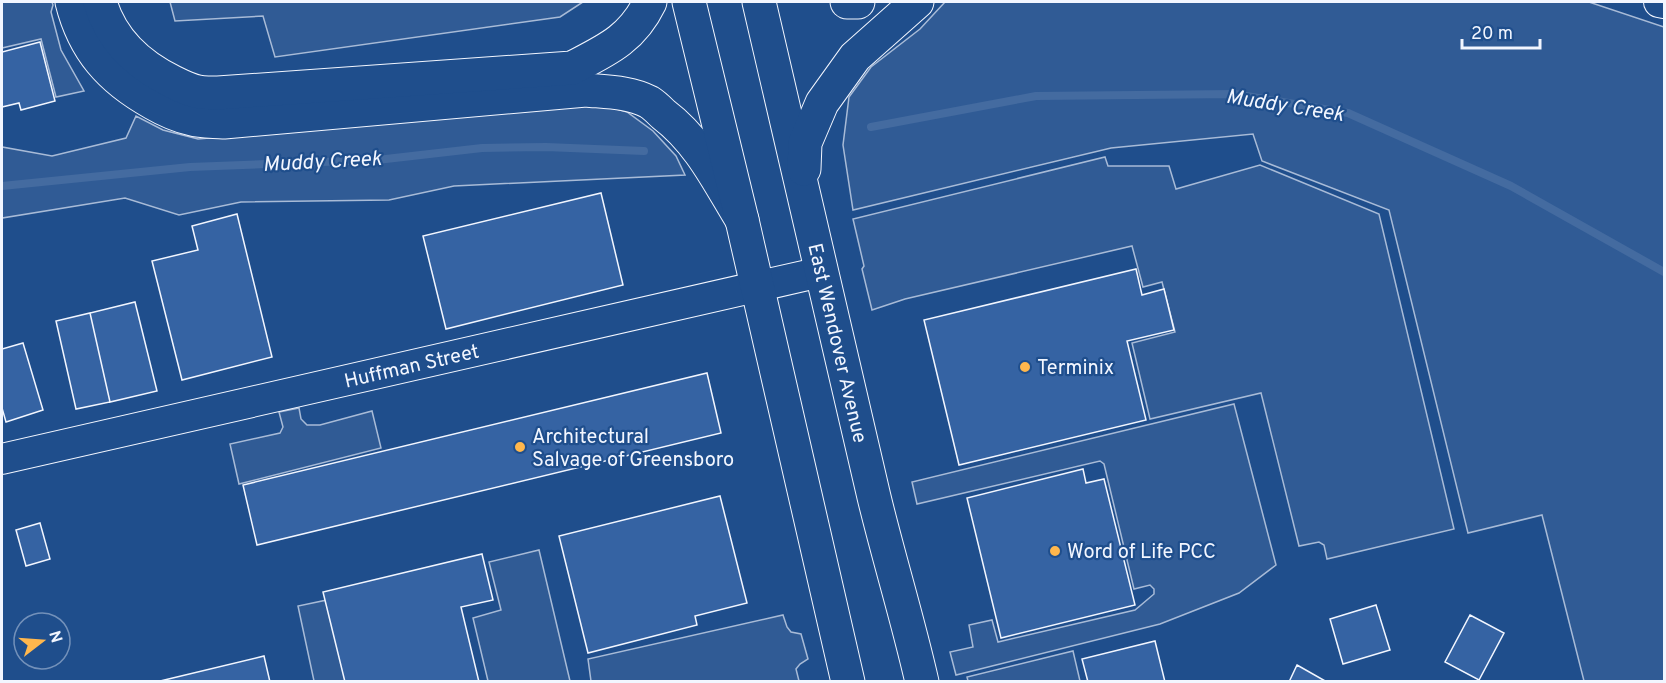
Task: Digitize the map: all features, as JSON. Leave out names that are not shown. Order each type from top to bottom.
[{"type":"highway","points":[[72,2],[77,23],[91,48],[108,71],[132,92],[162,108],[192,120],[224,122],[586,90],[636,97],[649,102],[676,123],[698,147],[742,220]]},
{"type":"highway","points":[[100,2],[105,17],[118,39],[134,58],[158,75],[181,86],[198,92],[218,93],[572,68],[613,46],[631,31],[650,2]]},
{"type":"highway","points":[[689,2],[742,220],[848,681]]},
{"type":"highway","name":"East Wendover Avenue","points":[[759,2],[875,500],[922,681]]},
{"type":"highway","points":[[847,2],[858,2]]},
{"type":"highway","points":[[803,189],[805,143],[822,103],[855,57],[917,2]]},
{"type":"street","points":[[1659,2],[1665,3]]},
{"type":"street","name":"Huffman Street","points":[[2,459],[821,272]]},
{"type":"shaded area","points":[[2,2],[52,2],[51,12],[61,50],[84,91],[56,97],[41,39],[2,48]]},
{"type":"shaded area","points":[[170,2],[583,2],[560,17],[275,57],[263,16],[175,21]]},
{"type":"shaded area","points":[[945,2],[1589,2],[1664,27],[1664,681],[1584,681],[1542,515],[1468,533],[1389,210],[1262,161],[1253,134],[1111,148],[853,210],[843,145],[849,97],[871,67],[920,29]]},
{"type":"shaded area","points":[[599,104],[627,112],[653,131],[676,156],[685,175],[454,186],[389,200],[241,202],[179,215],[125,198],[2,218],[2,147],[52,156],[126,138],[136,116],[163,130],[198,139]]},
{"type":"shaded area","points":[[1105,157],[1108,166],[1169,166],[1176,189],[1260,165],[1379,214],[1454,529],[1327,559],[1324,545],[1319,542],[1299,546],[1261,393],[1150,419],[1132,343],[1175,332],[1162,282],[1143,287],[1132,246],[905,299],[872,310],[853,219]]},
{"type":"shaded area","points":[[1234,404],[1276,565],[1239,593],[1160,624],[956,675],[950,652],[973,647],[969,625],[992,620],[998,642],[1135,610],[1154,594],[1154,589],[1150,585],[1134,589],[1104,464],[1100,461],[917,504],[912,482]]},
{"type":"shaded area","points":[[299,408],[301,419],[307,425],[320,425],[372,411],[381,448],[239,484],[230,444],[280,433],[283,427],[279,412]]},
{"type":"shaded area","points":[[539,550],[570,681],[488,681],[473,618],[501,610],[489,562]]},
{"type":"shaded area","points":[[327,600],[347,681],[314,681],[298,606]]},
{"type":"shaded area","points":[[783,615],[791,632],[801,634],[808,659],[796,669],[799,681],[591,681],[588,659]]},
{"type":"shaded area","points":[[1073,651],[1080,681],[968,681],[967,677]]},
{"type":"building","points":[[40,42],[55,101],[21,110],[19,103],[2,107],[2,52]]},
{"type":"building","points":[[601,193],[623,285],[446,329],[423,236]]},
{"type":"building","points":[[237,214],[272,357],[182,380],[152,261],[198,250],[192,226]]},
{"type":"building","points":[[1136,269],[1142,295],[1164,289],[1174,330],[1127,341],[1146,420],[959,465],[924,320]]},
{"type":"building","points":[[135,302],[157,391],[110,402],[90,313]]},
{"type":"building","points":[[90,313],[110,402],[76,409],[56,321]]},
{"type":"building","points":[[23,343],[43,410],[6,422],[2,408],[2,349]]},
{"type":"building","points":[[707,373],[721,433],[257,545],[243,485]]},
{"type":"building","points":[[1083,469],[1086,483],[1104,479],[1135,605],[1001,638],[967,498]]},
{"type":"building","points":[[720,496],[747,603],[695,616],[697,625],[588,653],[559,536]]},
{"type":"building","points":[[40,523],[50,559],[26,566],[16,530]]},
{"type":"building","points":[[482,554],[493,600],[461,607],[479,682],[345,682],[323,592]]},
{"type":"building","points":[[1376,605],[1390,650],[1343,664],[1330,619]]},
{"type":"building","points":[[1470,615],[1504,633],[1479,680],[1445,662]]},
{"type":"building","points":[[1155,641],[1165,682],[1088,682],[1082,659]]},
{"type":"building","points":[[264,656],[270,682],[156,682]]},
{"type":"building","points":[[1297,665],[1327,682],[1289,682]]},
{"type":"waterway","name":"Muddy Creek","points":[[871,127],[1036,96],[1235,94],[1348,113],[1511,186],[1664,272]]},
{"type":"waterway","name":"Muddy Creek","points":[[2,186],[190,167],[377,160],[482,148],[546,147],[644,151]]},
{"type":"place","name":"Terminix","points":[[1025,367]]},
{"type":"place","name":"Architectural Salvage of Greensboro","points":[[520,447]]},
{"type":"place","name":"Word of Life PCC","points":[[1055,551]]}]
